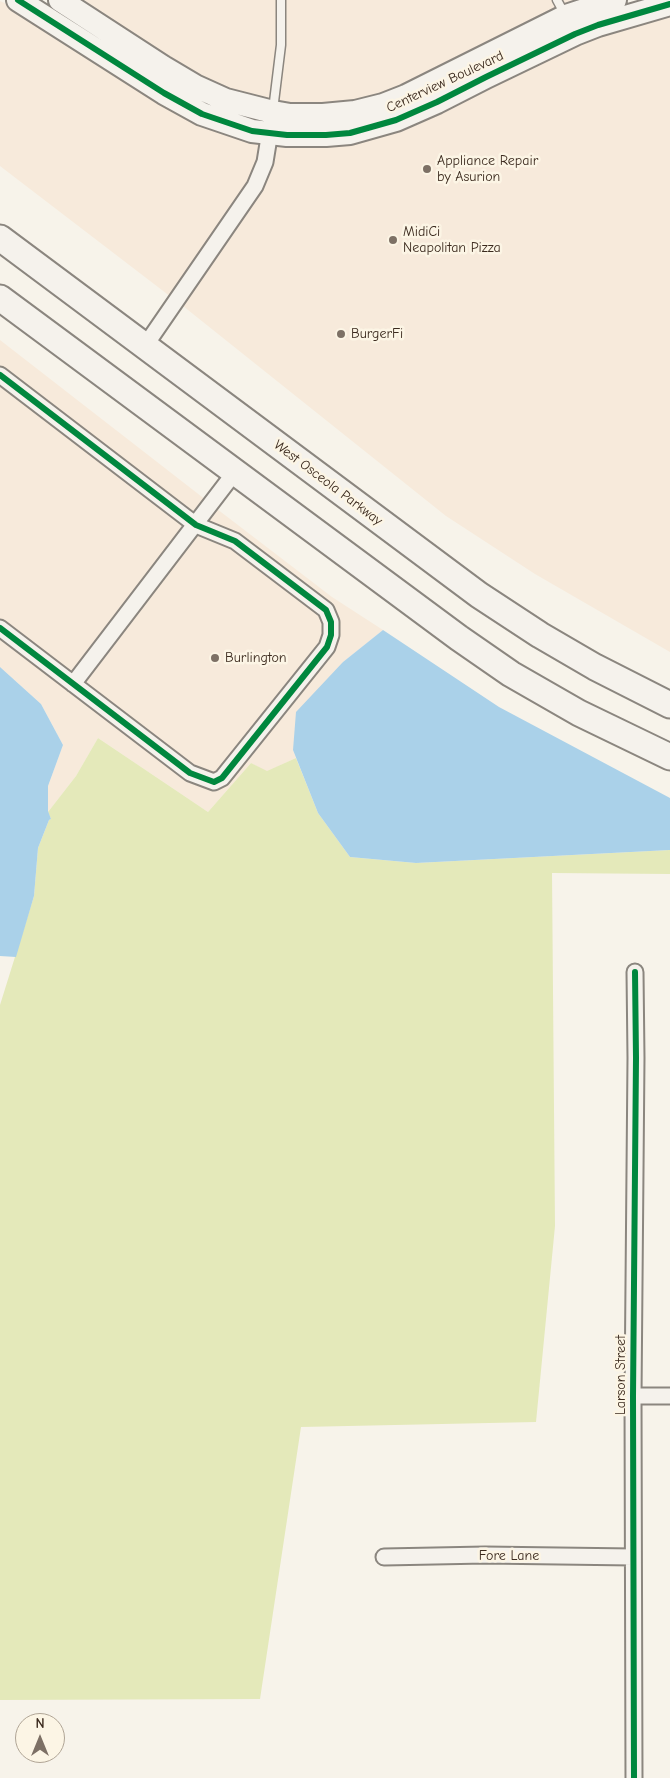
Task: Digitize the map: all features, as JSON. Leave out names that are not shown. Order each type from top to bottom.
[{"type":"main road","name":"West Osceola Parkway","points":[[0,238],[479,595],[587,663],[670,706]]},
{"type":"main road","points":[[0,298],[459,638],[511,674],[579,713],[670,757]]},
{"type":"street","name":"Centerview Boulevard","points":[[18,0],[164,93],[202,114],[227,124],[271,123],[290,115],[323,115],[355,112],[383,105],[406,96],[566,17],[615,0]]},
{"type":"street","name":"Centerview Boulevard","points":[[60,0],[195,86],[271,123]]},
{"type":"street","name":"Centerview Boulevard","points":[[566,17],[605,22],[670,4]]},
{"type":"street","points":[[145,346],[256,186],[266,162],[271,123]]},
{"type":"street","points":[[0,375],[196,525],[236,541],[326,610],[331,622],[331,635],[327,647],[222,778],[214,782],[190,773],[0,628]]},
{"type":"street","points":[[73,684],[236,472]]},
{"type":"street","name":"Larson Street","points":[[634,1778],[635,972]]},
{"type":"street","points":[[634,1396],[670,1396]]},
{"type":"street","name":"Fore Lane","points":[[384,1557],[485,1555],[633,1557]]},
{"type":"lane","points":[[271,123],[281,45],[281,0]]},
{"type":"shaded area","points":[[73,0],[586,0],[381,98],[323,107],[257,101],[198,79]]},
{"type":"shaded area","points":[[0,1],[262,141],[259,159],[250,181],[171,297],[0,166]]},
{"type":"shaded area","points":[[670,12],[670,652],[535,574],[446,516],[183,306],[261,190],[272,165],[276,142]]},
{"type":"shaded area","points":[[0,340],[206,500],[195,514],[0,366]]},
{"type":"shaded area","points":[[0,385],[185,526],[72,673],[0,619]]},
{"type":"shaded area","points":[[217,509],[332,597],[383,630],[343,662],[293,750],[296,758],[266,772],[251,763],[208,812],[98,738],[76,776],[48,812],[48,786],[63,745],[41,704],[0,667],[0,638],[186,779],[212,790],[228,783],[332,652],[337,618],[330,603],[239,534],[208,521]]},
{"type":"shaded area","name":"Burlington","points":[[198,534],[232,548],[321,615],[324,623],[321,643],[218,771],[213,774],[193,766],[84,683]]},
{"type":"green space","points":[[98,738],[208,812],[251,763],[267,771],[296,758],[318,813],[350,857],[416,863],[670,850],[670,874],[552,873],[555,1226],[536,1422],[301,1427],[260,1699],[0,1700],[0,1005],[34,896],[38,848],[51,819],[48,812],[76,776]]},
{"type":"water","points":[[383,630],[499,707],[670,798],[670,850],[416,863],[350,857],[318,813],[293,750],[296,712],[343,662]]},
{"type":"water","points":[[0,667],[41,704],[63,745],[48,786],[48,811],[51,819],[38,848],[34,896],[16,957],[0,956]]},
{"type":"cycle path","points":[[18,0],[164,93],[202,114],[252,131],[287,135],[350,133],[396,120],[437,102],[575,34],[598,25],[670,4]]},
{"type":"cycle path","points":[[0,375],[196,525],[235,541],[326,610],[331,622],[331,635],[327,647],[222,778],[214,782],[190,773],[0,628]]},
{"type":"cycle path","points":[[634,1778],[635,972]]},
{"type":"place","name":"Appliance Repair by Asurion","points":[[427,169]]},
{"type":"place","name":"MidiCi Neapolitan Pizza","points":[[393,240]]},
{"type":"place","name":"BurgerFi","points":[[341,334]]},
{"type":"place","name":"Burlington","points":[[215,658]]}]
